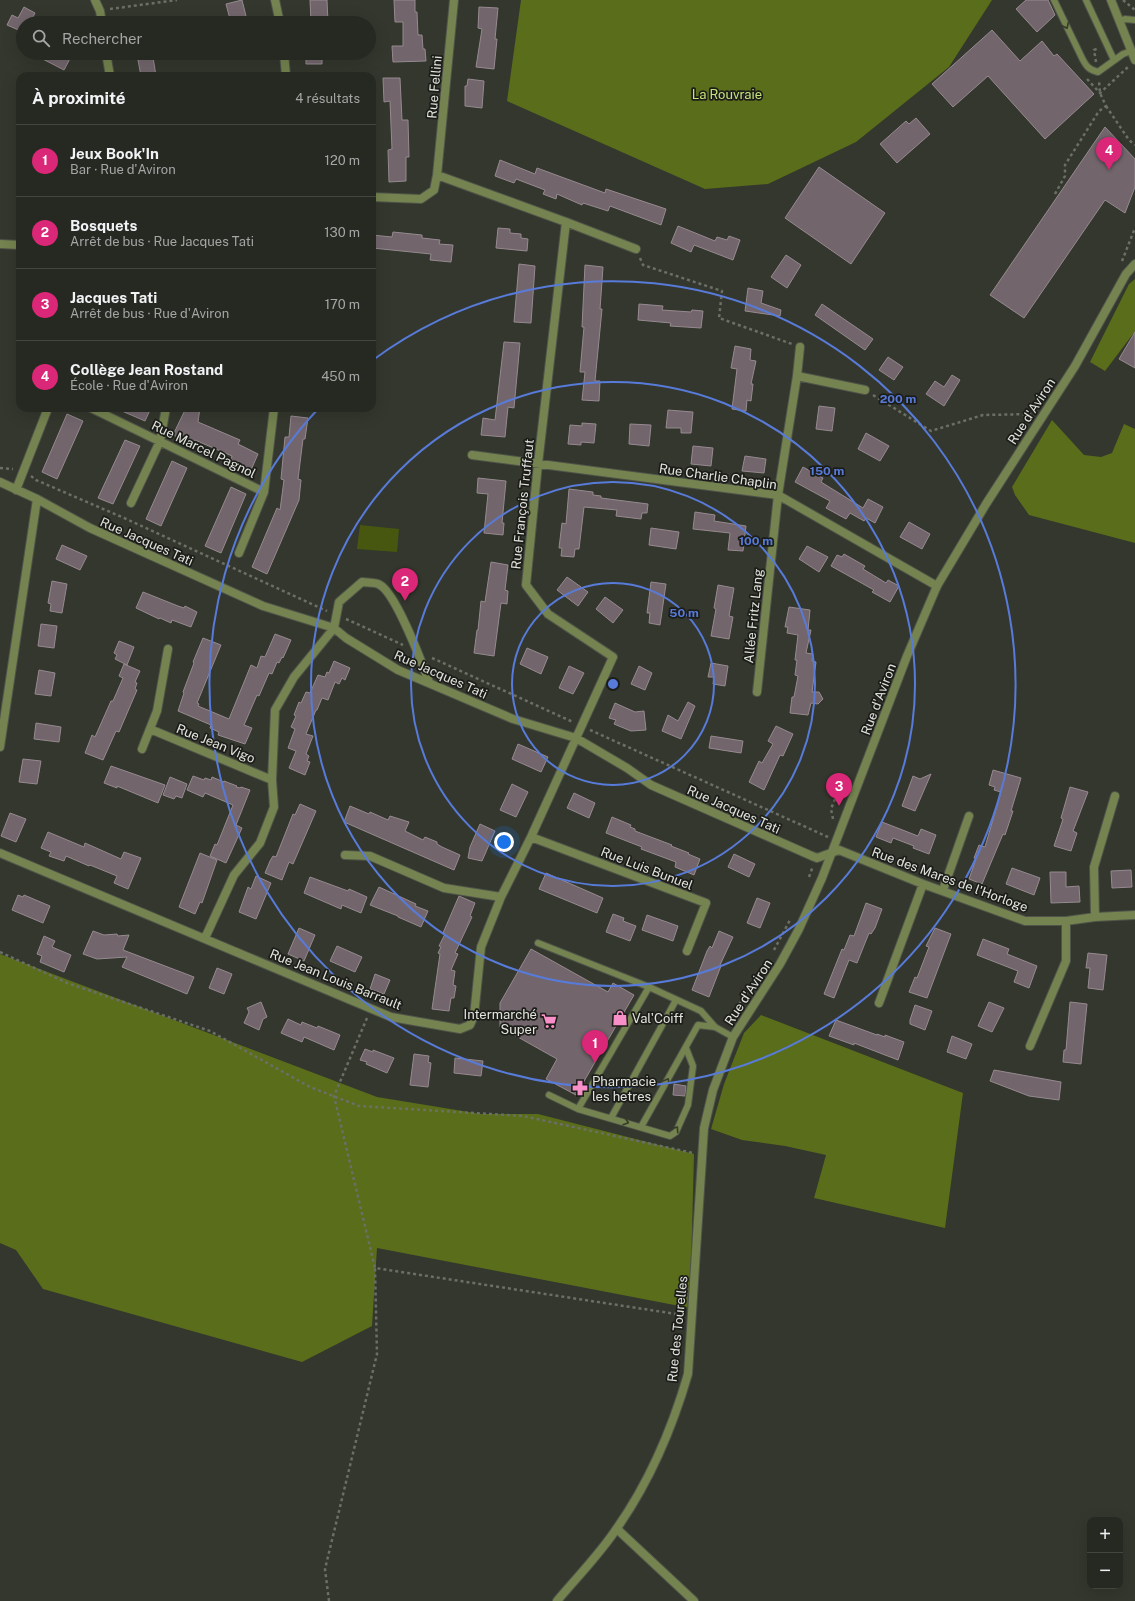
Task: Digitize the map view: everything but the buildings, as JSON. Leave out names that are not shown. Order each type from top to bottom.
[{"type":"street","points":[[95,0],[101,16]]},
{"type":"street","points":[[275,0],[278,16]]},
{"type":"street","name":"Rue Fellini","points":[[376,198],[422,199],[434,190],[437,175],[454,0]]},
{"type":"street","points":[[1111,0],[1135,60]]},
{"type":"street","points":[[107,60],[109,72]]},
{"type":"street","points":[[285,60],[286,72]]},
{"type":"street","points":[[437,175],[636,249]]},
{"type":"street","name":"Rue François Truffaut","points":[[566,222],[538,464],[526,585],[548,614],[613,657],[576,738]]},
{"type":"street","points":[[0,244],[16,245]]},
{"type":"street","name":"Rue d'Aviron","points":[[702,1167],[704,1128],[713,1090],[733,1037],[780,964],[799,929],[822,878],[907,656],[937,586],[986,504],[1075,366],[1126,274],[1135,264]]},
{"type":"street","name":"Allée Fritz Lang","points":[[757,692],[778,495],[800,347]]},
{"type":"street","points":[[796,376],[865,390]]},
{"type":"street","points":[[16,490],[46,412]]},
{"type":"street","name":"Rue Marcel Pagnol","points":[[99,412],[264,492]]},
{"type":"street","points":[[131,503],[160,441],[165,412]]},
{"type":"street","points":[[239,553],[264,492],[274,412]]},
{"type":"street","name":"Rue Charlie Chaplin","points":[[472,455],[778,495],[937,586]]},
{"type":"street","name":"Rue Jacques Tati","points":[[0,482],[37,499],[90,528],[263,606],[334,628],[346,638],[398,670],[513,719],[576,738],[627,768],[651,785],[817,858],[831,852]]},
{"type":"street","points":[[0,747],[37,499]]},
{"type":"street","points":[[205,938],[234,875],[260,843],[274,807],[272,780],[275,710],[294,677],[334,628],[339,602],[362,582],[380,585],[389,594],[401,616],[418,652],[429,682]]},
{"type":"street","points":[[142,749],[157,711],[168,649]]},
{"type":"street","name":"Rue Jean Vigo","points":[[150,729],[272,780]]},
{"type":"street","name":"Rue Jean Louis Barrault","points":[[0,854],[205,938],[391,1017],[460,1029],[470,1025],[474,1016],[481,947],[501,897],[531,837],[576,738]]},
{"type":"street","points":[[1095,917],[1094,867],[1115,796]]},
{"type":"street","points":[[943,890],[969,816]]},
{"type":"street","name":"Rue Luis Bunuel","points":[[531,837],[706,903],[687,951]]},
{"type":"street","name":"Rue des Mares de l'Horloge","points":[[831,852],[840,850],[923,884],[1025,921],[1066,921],[1095,917],[1135,915]]},
{"type":"street","points":[[345,854],[370,856],[444,888],[501,897]]},
{"type":"street","points":[[879,1002],[923,884]]},
{"type":"street","points":[[1030,1046],[1066,961],[1066,921]]},
{"type":"street","name":"Rue des Tourelles","points":[[557,1601],[617,1528],[652,1470],[678,1407],[688,1374],[702,1167]]},
{"type":"street","points":[[617,1528],[694,1601]]},
{"type":"lane","points":[[1054,0],[1086,66],[1091,71],[1098,72],[1131,50]]},
{"type":"lane","points":[[1086,0],[1114,60]]},
{"type":"lane","points":[[1119,21],[1125,19],[1135,20]]},
{"type":"lane","points":[[538,943],[649,987],[701,1010],[716,1027],[733,1037]]},
{"type":"lane","points":[[578,1109],[649,987]]},
{"type":"lane","points":[[611,1118],[676,1000]]},
{"type":"lane","points":[[641,1127],[698,1025],[716,1027]]},
{"type":"lane","points":[[549,1094],[578,1109],[670,1136],[676,1132],[688,1105],[693,1066],[686,1048]]},
{"type":"path","points":[[100,11],[177,0]]},
{"type":"path","points":[[1122,0],[1135,10]]},
{"type":"path","points":[[1103,47],[1094,50],[1100,93],[1106,106],[1129,140],[1135,145]]},
{"type":"path","points":[[1055,194],[1065,176],[1065,165],[1099,111],[1106,106]]},
{"type":"path","points":[[636,249],[643,265],[722,291],[719,318],[800,347]]},
{"type":"path","points":[[865,390],[931,431],[983,415],[1032,414]]},
{"type":"path","points":[[0,952],[67,983],[210,1031],[310,1087],[359,1106],[523,1116],[703,1155]]},
{"type":"path","points":[[329,1601],[325,1569],[377,1354],[375,1268],[334,1096],[371,1008]]},
{"type":"path","points":[[375,1268],[692,1316]]},
{"type":"green space","name":"La Rouvraie","points":[[521,0],[992,0],[949,67],[856,142],[768,184],[705,189],[507,101]]},
{"type":"green space","points":[[1135,279],[1135,334],[1133,334],[1105,371],[1090,362],[1129,284]]},
{"type":"green space","points":[[1052,420],[1084,455],[1101,457],[1112,453],[1124,424],[1135,429],[1135,543],[1029,515],[1015,495],[1012,487]]},
{"type":"green space","points":[[360,525],[399,529],[397,552],[357,549]]},
{"type":"green space","points":[[0,954],[377,1097],[481,1114],[538,1114],[694,1154],[690,1308],[377,1248],[372,1326],[302,1362],[43,1289],[16,1250],[0,1243]]},
{"type":"green space","points":[[761,1015],[963,1093],[945,1228],[814,1198],[826,1155],[785,1146],[742,1140],[711,1129],[724,1084],[744,1033]]},
{"type":"place","name":"Collège Jean Rostand","points":[[1109,170]]},
{"type":"place","name":"Bosquets","points":[[405,601]]},
{"type":"place","name":"Jacques Tati","points":[[839,806]]},
{"type":"place","name":"Val'Coiff","points":[[620,1018]]},
{"type":"place","name":"Intermarché Super","points":[[549,1021]]},
{"type":"place","name":"Jeux Book'In","points":[[595,1063]]},
{"type":"place","name":"Pharmacie les hetres","points":[[580,1088]]}]
